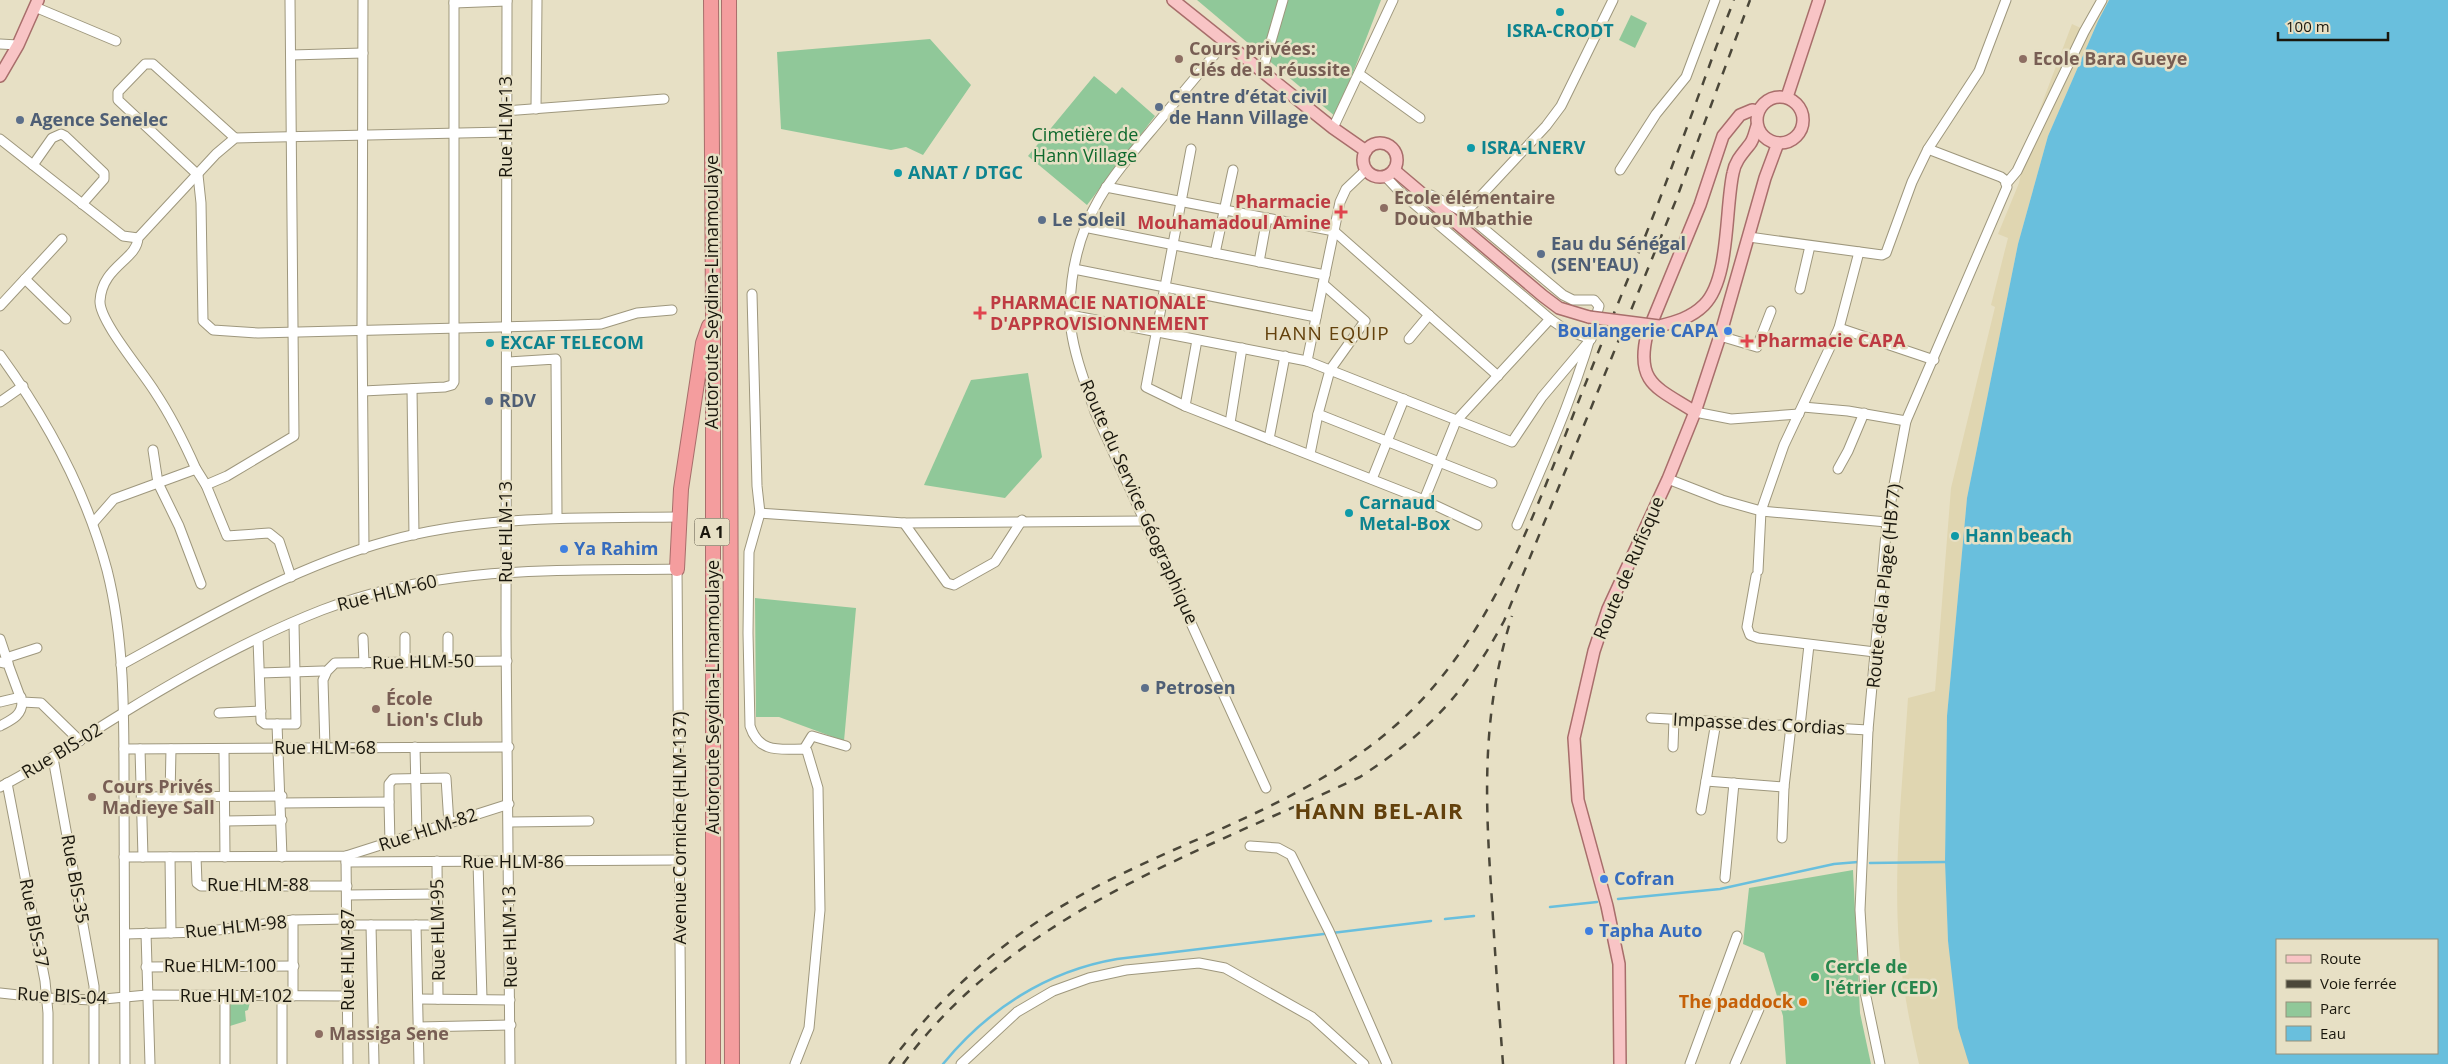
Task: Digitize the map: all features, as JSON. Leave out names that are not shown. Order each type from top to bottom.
[{"type":"highway","name":"Autoroute Seydina-Limamoulaye","points":[[711,1],[713,1064]]},
{"type":"highway","name":"Autoroute Seydina-Limamoulaye","points":[[729,1],[732,1064]]},
{"type":"highway","points":[[677,569],[678,517],[703,343],[713,314]]},
{"type":"main road","points":[[1173,0],[1333,128],[1366,151]]},
{"type":"main road","points":[[1787,97],[1819,0]]},
{"type":"main road","points":[[0,76],[18,45],[37,4]]},
{"type":"main road","points":[[1389,173],[1396,157],[1389,147],[1376,144],[1366,151],[1363,161],[1366,170],[1375,177],[1389,173],[1407,182],[1559,308],[1589,318],[1659,326],[1678,321],[1693,314],[1704,305],[1718,282],[1733,170],[1744,149],[1751,143],[1757,126],[1758,111],[1767,100],[1780,96],[1787,97],[1799,106],[1804,120],[1798,134],[1786,142],[1751,143]]},
{"type":"main road","points":[[1695,412],[1654,386],[1646,375],[1642,363],[1646,334],[1700,205],[1723,136],[1740,115],[1752,110],[1758,111]]},
{"type":"main road","points":[[1757,126],[1772,141]]},
{"type":"main road","name":"Route de Rufisque","points":[[1620,1064],[1619,964],[1604,893],[1578,800],[1574,738],[1594,652],[1608,609],[1668,479],[1695,412],[1749,237],[1765,178],[1772,141]]},
{"type":"street","points":[[206,485],[227,476],[294,436],[290,0]]},
{"type":"street","points":[[363,0],[362,329],[364,549]]},
{"type":"street","points":[[363,391],[452,386],[454,379],[452,133],[454,1],[506,0]]},
{"type":"street","name":"Rue HLM-13","points":[[506,0],[506,572],[510,822],[510,1064]]},
{"type":"street","points":[[536,109],[537,0]]},
{"type":"street","points":[[1262,72],[1282,0]]},
{"type":"street","points":[[1333,128],[1393,0]]},
{"type":"street","points":[[1466,213],[1546,126],[1561,106],[1613,0]]},
{"type":"street","points":[[1620,170],[1656,114],[1686,76],[1716,0]]},
{"type":"street","points":[[1749,237],[1882,255],[1886,253],[1912,182],[1928,149],[1979,71],[2006,0]]},
{"type":"street","name":"Route de la Plage (HB77)","points":[[1880,1064],[1865,992],[1860,922],[1868,730],[1887,522],[1906,421],[1934,360],[2006,184],[2017,171],[2084,32],[2102,0]]},
{"type":"street","points":[[37,4],[116,41]]},
{"type":"street","name":"Route du Service Géographique","points":[[1226,42],[1106,187],[1084,227],[1074,269],[1070,316],[1077,358],[1096,412],[1266,788]]},
{"type":"street","points":[[0,44],[18,45]]},
{"type":"street","points":[[290,55],[363,53]]},
{"type":"street","points":[[235,138],[153,64],[145,64],[118,92],[118,100],[198,175],[201,203],[203,321],[213,330],[258,332],[601,324],[637,314],[672,310]]},
{"type":"street","points":[[1359,74],[1420,118]]},
{"type":"street","points":[[506,111],[664,99]]},
{"type":"street","points":[[291,577],[279,540],[269,533],[227,536],[206,485],[162,403],[111,329],[101,310],[100,297],[106,278],[136,247],[138,238],[235,138],[291,135],[506,132]]},
{"type":"street","points":[[33,165],[52,138],[60,134],[65,136],[104,173],[104,179],[82,204]]},
{"type":"street","points":[[0,139],[123,236],[138,238]]},
{"type":"street","points":[[1191,149],[1146,387],[1185,406],[1424,500],[1477,525]]},
{"type":"street","points":[[1928,149],[2001,177],[2006,184]]},
{"type":"street","points":[[1215,253],[1233,170]]},
{"type":"street","points":[[1307,361],[1340,202],[1346,189],[1366,170]]},
{"type":"street","points":[[1389,173],[1399,191],[1550,320],[1566,330],[1591,338]]},
{"type":"street","points":[[1399,191],[1407,182]]},
{"type":"street","points":[[1106,187],[1334,232],[1498,376]]},
{"type":"street","points":[[1426,198],[1430,195],[1437,197],[1466,213],[1563,295],[1573,300],[1597,302],[1599,306],[1591,338],[1561,423],[1517,525]]},
{"type":"street","points":[[1259,262],[1267,218]]},
{"type":"street","points":[[1084,227],[1259,262],[1324,279],[1366,320],[1330,370],[1310,454]]},
{"type":"street","points":[[0,306],[62,239]]},
{"type":"street","points":[[1800,289],[1810,246]]},
{"type":"street","points":[[1859,252],[1839,328],[1784,445],[1761,511],[1757,574],[1748,632],[1758,638],[1876,652]]},
{"type":"street","points":[[1074,269],[1316,317]]},
{"type":"street","points":[[25,279],[66,319]]},
{"type":"street","points":[[752,294],[757,486],[760,513],[749,552],[750,726],[755,740],[766,747],[785,750],[804,749]]},
{"type":"street","points":[[1720,336],[1757,347],[1771,311]]},
{"type":"street","points":[[1070,316],[1307,361],[1404,399],[1456,422],[1512,442],[1542,396],[1591,338]]},
{"type":"street","points":[[1409,339],[1429,316]]},
{"type":"street","points":[[1424,500],[1456,422],[1550,320]]},
{"type":"street","points":[[1839,328],[1934,360]]},
{"type":"street","points":[[1185,406],[1198,340]]},
{"type":"street","points":[[1230,423],[1242,348]]},
{"type":"street","points":[[0,355],[23,386],[45,422],[78,484],[93,524],[107,573],[121,665],[123,713],[125,1064]]},
{"type":"street","points":[[1269,439],[1285,356]]},
{"type":"street","points":[[507,362],[556,358],[557,517]]},
{"type":"street","points":[[0,402],[23,386]]},
{"type":"street","points":[[412,389],[414,535]]},
{"type":"street","points":[[1372,479],[1404,399]]},
{"type":"street","points":[[1695,412],[1731,419],[1801,411],[1864,413],[1906,421]]},
{"type":"street","points":[[1838,469],[1864,413]]},
{"type":"street","points":[[1318,414],[1492,483]]},
{"type":"street","points":[[153,450],[158,483],[179,526],[201,584]]},
{"type":"street","points":[[93,524],[114,499],[196,469]]},
{"type":"street","points":[[1668,479],[1722,500],[1761,511],[1887,522]]},
{"type":"street","points":[[760,513],[904,523],[1022,520],[1145,521]]},
{"type":"street","points":[[121,665],[235,603],[291,577],[364,549],[414,535],[506,521],[557,517],[678,517]]},
{"type":"street","points":[[904,523],[947,583],[954,586],[995,562],[1022,520]]},
{"type":"street","name":"Rue HLM-60","points":[[123,713],[258,639],[330,608],[388,590],[440,579],[506,572],[677,569]]},
{"type":"street","name":"Avenue Corniche (HLM-137)","points":[[677,569],[681,1064]]},
{"type":"street","points":[[258,639],[262,723],[296,724],[294,623]]},
{"type":"street","points":[[448,636],[448,661]]},
{"type":"street","points":[[405,637],[405,662]]},
{"type":"street","points":[[363,638],[364,663]]},
{"type":"street","points":[[0,639],[5,661],[22,699],[22,708],[18,715],[0,726]]},
{"type":"street","points":[[1782,838],[1784,787],[1809,645]]},
{"type":"street","points":[[5,661],[37,648]]},
{"type":"street","name":"Rue HLM-50","points":[[326,748],[323,680],[333,665],[340,663],[507,660]]},
{"type":"street","points":[[260,673],[323,671]]},
{"type":"street","points":[[0,702],[22,699],[42,703],[80,741]]},
{"type":"street","points":[[219,713],[261,711]]},
{"type":"street","name":"Rue BIS-02","points":[[4,785],[53,758],[123,713]]},
{"type":"street","name":"Impasse des Cordias","points":[[1651,718],[1868,730]]},
{"type":"street","points":[[1673,747],[1674,719]]},
{"type":"street","points":[[1701,810],[1716,722]]},
{"type":"street","points":[[277,724],[282,799],[282,857]]},
{"type":"street","points":[[804,749],[812,736],[846,746]]},
{"type":"street","name":"Rue HLM-68","points":[[124,750],[509,746]]},
{"type":"street","points":[[415,747],[417,834]]},
{"type":"street","points":[[140,749],[143,857]]},
{"type":"street","points":[[170,797],[171,749]]},
{"type":"street","points":[[224,749],[225,857]]},
{"type":"street","points":[[795,1064],[809,1028],[820,910],[818,788],[807,751],[804,749]]},
{"type":"street","name":"Rue BIS-35","points":[[53,758],[94,986],[94,1064]]},
{"type":"street","points":[[390,843],[390,781],[394,779],[446,778],[449,824]]},
{"type":"street","points":[[1706,780],[1784,787]]},
{"type":"street","points":[[1725,878],[1734,783]]},
{"type":"street","name":"Rue BIS-37","points":[[4,785],[47,998],[48,1064]]},
{"type":"street","points":[[142,797],[224,796],[389,802]]},
{"type":"street","name":"Rue HLM-82","points":[[346,859],[509,804]]},
{"type":"street","points":[[224,821],[282,820]]},
{"type":"street","points":[[510,822],[588,821]]},
{"type":"street","points":[[1250,846],[1278,848],[1291,855],[1329,931],[1387,1064]]},
{"type":"street","name":"Rue HLM-86","points":[[124,857],[282,857],[478,862],[680,860]]},
{"type":"street","points":[[170,857],[171,933]]},
{"type":"street","name":"Rue HLM-88","points":[[196,857],[197,883],[201,886],[437,894]]},
{"type":"street","name":"Rue HLM-87","points":[[346,859],[348,1064]]},
{"type":"street","name":"Rue HLM-95","points":[[437,861],[439,925],[438,999]]},
{"type":"street","points":[[478,862],[482,1000]]},
{"type":"street","points":[[293,920],[293,996]]},
{"type":"street","name":"Rue HLM-98","points":[[125,934],[209,932],[293,920],[371,925],[439,925]]},
{"type":"street","points":[[371,925],[374,1064]]},
{"type":"street","points":[[416,925],[419,1064]]},
{"type":"street","points":[[146,933],[150,1064]]},
{"type":"street","points":[[1690,1064],[1737,936]]},
{"type":"street","points":[[961,1064],[1017,1012],[1053,991],[1089,978],[1126,970],[1199,963],[1225,968],[1312,1017],[1364,1064]]},
{"type":"street","name":"Rue HLM-100","points":[[146,967],[294,966]]},
{"type":"street","name":"Rue BIS-04","points":[[0,992],[47,998],[94,1000],[124,998]]},
{"type":"street","name":"Rue HLM-102","points":[[124,998],[147,995],[348,996]]},
{"type":"street","points":[[225,996],[225,1064]]},
{"type":"street","points":[[282,996],[282,1064]]},
{"type":"street","points":[[418,999],[510,1000]]},
{"type":"street","points":[[1735,1064],[1759,1009]]},
{"type":"street","points":[[418,1027],[511,1025]]},
{"type":"green space","points":[[1197,0],[1381,0],[1336,117]]},
{"type":"green space","points":[[1631,15],[1647,23],[1635,48],[1619,40]]},
{"type":"green space","points":[[930,39],[971,85],[923,155],[906,147],[891,150],[781,129],[777,52]]},
{"type":"green space","name":"Cimetière de Hann Village","points":[[1094,76],[1116,94],[1122,87],[1155,116],[1087,205],[1028,156]]},
{"type":"green space","points":[[1028,373],[1042,457],[1005,498],[924,485],[971,380]]},
{"type":"green space","points":[[755,598],[856,608],[844,741],[779,717],[756,717]]},
{"type":"green space","name":"Cercle de l'étrier (CED)","points":[[1853,870],[1860,1013],[1871,1064],[1786,1064],[1783,1016],[1764,953],[1743,944],[1749,888]]},
{"type":"green space","points":[[231,999],[249,999],[250,1002],[248,1010],[245,1011],[246,1021],[230,1026],[226,1021],[227,1007],[230,1007]]},
{"type":"sand","name":"Hann beach","points":[[2099,0],[2109,0],[2048,136],[2018,244],[1967,498],[1947,716],[1945,862],[1948,941],[1969,1064],[1919,1064],[1904,990],[1897,914],[1899,821],[1908,698],[1935,691],[1951,488],[1995,307],[1991,305],[2008,238],[1998,234],[2019,183],[2027,143],[2072,24],[2083,29]]},
{"type":"water","points":[[2109,0],[2448,0],[2448,1064],[1969,1064],[1958,1028],[1948,941],[1945,862],[1947,716],[1967,498],[2018,244],[2048,136]]},
{"type":"waterway","points":[[1618,899],[1720,889],[1834,864],[1858,862]]},
{"type":"waterway","points":[[1870,863],[1945,862]]},
{"type":"waterway","points":[[1550,907],[1597,902]]},
{"type":"waterway","points":[[1445,919],[1474,916]]},
{"type":"waterway","points":[[943,1064],[979,1026],[1021,995],[1043,983],[1091,965],[1117,959],[1431,921]]},
{"type":"railway","points":[[889,1064],[908,1039],[973,972],[1047,915],[1112,879],[1268,807],[1343,765],[1378,740],[1418,704],[1451,664],[1481,621],[1506,575],[1528,527],[1653,216],[1734,0]]},
{"type":"railway","points":[[903,1064],[948,1012],[998,967],[1053,927],[1112,893],[1173,862],[1360,777],[1406,744],[1460,690],[1490,646],[1504,621],[1676,200],[1750,0]]},
{"type":"railway","points":[[1503,1064],[1487,792],[1490,723],[1502,652],[1512,616]]},
{"type":"place","name":"ISRA-CRODT","points":[[1560,12]]},
{"type":"place","name":"Cours privées: Clés de la réussite","points":[[1179,59]]},
{"type":"place","name":"Ecole Bara Gueye","points":[[2023,59]]},
{"type":"place","name":"Centre d’état civil de Hann Village","points":[[1159,107]]},
{"type":"place","name":"Agence Senelec","points":[[20,120]]},
{"type":"place","name":"ISRA-LNERV","points":[[1471,148]]},
{"type":"place","name":"ANAT / DTGC","points":[[898,173]]},
{"type":"place","name":"Ecole élémentaire Douou Mbathie","points":[[1384,208]]},
{"type":"place","name":"Pharmacie Mouhamadoul Amine","points":[[1341,212]]},
{"type":"place","name":"Le Soleil","points":[[1042,220]]},
{"type":"place","name":"Eau du Sénégal (SEN'EAU)","points":[[1541,254]]},
{"type":"place","name":"PHARMACIE NATIONALE D'APPROVISIONNEMENT","points":[[980,313]]},
{"type":"place","name":"Boulangerie CAPA","points":[[1728,331]]},
{"type":"place","name":"Pharmacie CAPA","points":[[1747,341]]},
{"type":"place","name":"EXCAF TELECOM","points":[[490,343]]},
{"type":"place","name":"RDV","points":[[489,401]]},
{"type":"place","name":"Carnaud Metal-Box","points":[[1349,513]]},
{"type":"place","name":"Hann beach","points":[[1955,536]]},
{"type":"place","name":"Ya Rahim","points":[[564,549]]},
{"type":"place","name":"Petrosen","points":[[1145,688]]},
{"type":"place","name":"École Lion's Club","points":[[376,709]]},
{"type":"place","name":"Cours Privés Madieye Sall","points":[[92,797]]},
{"type":"place","name":"Cofran","points":[[1604,879]]},
{"type":"place","name":"Tapha Auto","points":[[1589,931]]},
{"type":"place","name":"Cercle de l'étrier (CED)","points":[[1815,977]]},
{"type":"place","name":"The paddock","points":[[1803,1002]]},
{"type":"place","name":"Massiga Sene","points":[[319,1034]]},
{"type":"district","name":"HANN EQUIP","points":[[1327,333]]},
{"type":"district","name":"HANN BEL-AIR","points":[[1379,811]]}]
